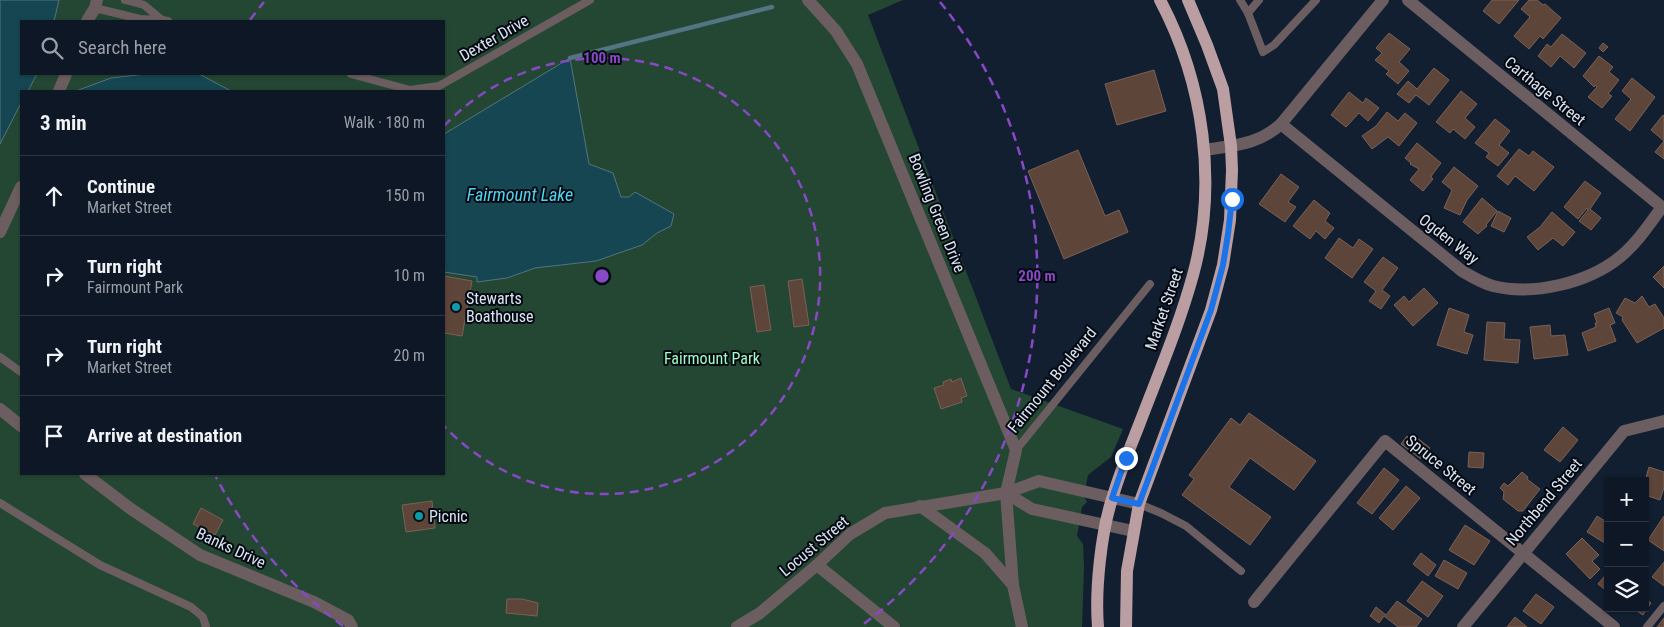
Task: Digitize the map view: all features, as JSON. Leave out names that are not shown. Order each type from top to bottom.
[{"type":"main road","name":"Market Street","points":[[1098,627],[1097,611],[1100,569],[1112,498],[1182,310],[1193,276],[1204,220],[1205,150],[1196,102],[1178,40],[1160,0]]},
{"type":"main road","points":[[1126,627],[1127,571],[1139,504],[1206,325],[1218,287],[1230,220],[1231,146],[1223,89],[1188,0]]},
{"type":"street","points":[[1205,150],[1262,138],[1281,124],[1383,0]]},
{"type":"street","name":"Carthage Street","points":[[1408,0],[1662,208]]},
{"type":"street","name":"Bowling Green Drive","points":[[811,2],[836,31],[857,64],[866,83],[1016,450]]},
{"type":"street","points":[[88,20],[96,4]]},
{"type":"street","points":[[59,90],[66,75]]},
{"type":"street","name":"Ogden Way","points":[[1281,124],[1462,271],[1493,286],[1516,289],[1548,288],[1577,280],[1600,270],[1619,258],[1637,241],[1662,208]]},
{"type":"street","points":[[0,232],[20,189]]},
{"type":"street","points":[[0,409],[20,425]]},
{"type":"street","name":"Northbend Street","points":[[1463,627],[1624,430],[1664,421]]},
{"type":"street","name":"Spruce Street","points":[[1254,602],[1386,441],[1614,627]]},
{"type":"street","name":"Fairmount Boulevard","points":[[1016,450],[1006,493],[1013,585],[1022,627]]},
{"type":"street","name":"Banks Drive","points":[[86,475],[131,509],[200,555],[314,602],[360,627]]},
{"type":"street","points":[[1006,493],[1039,481],[1139,504]]},
{"type":"street","points":[[1006,493],[1032,509],[1133,531]]},
{"type":"street","name":"Locust Street","points":[[738,627],[760,613],[850,534],[885,513],[1006,493]]},
{"type":"street","points":[[920,506],[986,553],[1013,585]]},
{"type":"street","points":[[816,565],[894,627]]},
{"type":"lane","points":[[125,0],[144,5],[165,20]]},
{"type":"lane","name":"Dexter Drive","points":[[355,75],[410,90],[439,86],[590,0]]},
{"type":"lane","points":[[1240,0],[1248,13],[1263,52],[1274,45],[1316,0]]},
{"type":"lane","points":[[1248,13],[1259,0]]},
{"type":"lane","points":[[96,4],[140,19],[165,20]]},
{"type":"lane","name":"Fairmount Boulevard","points":[[1016,450],[1150,284]]},
{"type":"lane","points":[[0,357],[20,371]]},
{"type":"lane","points":[[0,502],[100,564],[191,607],[203,617],[206,627]]},
{"type":"lane","points":[[1139,504],[1186,526],[1241,571]]},
{"type":"lane","points":[[1647,627],[1664,606]]},
{"type":"green space","name":"Fairmount Park","points":[[0,0],[903,0],[868,15],[1011,389],[1123,429],[1111,457],[1088,475],[1084,496],[1087,502],[1082,507],[1077,536],[1083,544],[1082,627],[0,627]]},
{"type":"water","points":[[0,0],[59,0],[54,20],[20,20],[20,75],[36,75],[29,90],[20,90],[20,105],[0,144]]},
{"type":"water","name":"Fairmount Lake","points":[[570,58],[589,164],[613,173],[621,197],[629,197],[635,192],[674,214],[671,226],[657,233],[642,245],[596,261],[535,268],[507,278],[477,282],[477,277],[445,272],[445,133]]},
{"type":"water","points":[[137,75],[201,75],[229,90],[79,90],[111,78]]},
{"type":"building","points":[[1492,0],[1519,0],[1499,24],[1483,11]]},
{"type":"building","points":[[1529,0],[1537,0],[1543,5],[1545,4],[1561,18],[1543,39],[1540,36],[1529,49],[1514,36],[1530,17],[1521,9]]},
{"type":"building","points":[[1389,33],[1410,49],[1399,62],[1409,71],[1398,84],[1386,74],[1389,71],[1375,60],[1382,53],[1376,48]]},
{"type":"building","points":[[1562,34],[1586,53],[1574,68],[1560,56],[1551,67],[1538,56],[1547,44],[1551,47]]},
{"type":"building","points":[[1603,43],[1608,47],[1603,52],[1599,48]]},
{"type":"building","points":[[1599,56],[1613,67],[1609,72],[1619,80],[1608,94],[1612,96],[1602,108],[1588,97],[1597,87],[1595,85],[1594,87],[1583,76]]},
{"type":"building","points":[[1434,68],[1449,80],[1429,105],[1416,95],[1409,103],[1397,94],[1408,81],[1417,89]]},
{"type":"building","points":[[1154,70],[1166,111],[1117,125],[1105,84]]},
{"type":"building","points":[[1632,78],[1655,97],[1630,131],[1615,119],[1631,99],[1622,91]]},
{"type":"building","points":[[1461,91],[1477,104],[1465,118],[1475,127],[1465,139],[1453,129],[1450,133],[1436,122]]},
{"type":"building","points":[[1349,92],[1363,103],[1366,98],[1379,108],[1368,121],[1359,113],[1346,127],[1331,115]]},
{"type":"building","points":[[1387,112],[1398,121],[1405,113],[1417,123],[1399,146],[1388,137],[1372,149],[1362,136],[1376,126]]},
{"type":"building","points":[[1664,116],[1664,141],[1651,130]]},
{"type":"building","points":[[1495,119],[1510,131],[1499,145],[1509,153],[1498,166],[1486,157],[1489,153],[1475,143]]},
{"type":"building","points":[[1664,141],[1664,159],[1655,152]]},
{"type":"building","points":[[1417,143],[1441,163],[1431,177],[1433,179],[1423,191],[1410,180],[1419,169],[1410,164],[1405,158]]},
{"type":"building","points":[[1519,149],[1529,156],[1533,151],[1554,167],[1534,191],[1515,176],[1508,185],[1497,176]]},
{"type":"building","points":[[1078,150],[1105,216],[1119,210],[1128,232],[1064,259],[1028,171]]},
{"type":"building","points":[[1454,167],[1478,186],[1467,200],[1460,215],[1444,208],[1452,190],[1442,182]]},
{"type":"building","points":[[1281,174],[1299,187],[1288,202],[1296,207],[1285,222],[1259,204]]},
{"type":"building","points":[[1585,181],[1601,193],[1590,209],[1601,218],[1591,230],[1579,221],[1588,210],[1587,208],[1578,219],[1564,207]]},
{"type":"building","points":[[1482,198],[1497,211],[1487,226],[1478,234],[1463,222]]},
{"type":"building","points":[[1314,200],[1330,213],[1325,221],[1334,228],[1325,239],[1316,231],[1310,239],[1293,226]]},
{"type":"building","points":[[1498,211],[1511,218],[1504,232],[1491,226]]},
{"type":"building","points":[[1552,212],[1575,232],[1563,246],[1553,238],[1538,250],[1527,237],[1540,227]]},
{"type":"building","points":[[1339,238],[1353,248],[1359,239],[1373,249],[1352,278],[1325,258]]},
{"type":"building","points":[[1383,257],[1398,268],[1382,290],[1390,296],[1381,309],[1369,301],[1376,291],[1364,282]]},
{"type":"building","points":[[1664,266],[1664,288],[1653,277]]},
{"type":"building","name":"Stewarts Boathouse","points":[[445,276],[472,281],[462,336],[445,333]]},
{"type":"building","points":[[802,279],[809,325],[794,327],[788,281]]},
{"type":"building","points":[[764,285],[771,330],[757,332],[750,287]]},
{"type":"building","points":[[1424,288],[1438,303],[1413,326],[1394,305],[1404,296],[1409,302]]},
{"type":"building","points":[[1642,296],[1649,307],[1655,304],[1664,318],[1664,328],[1637,343],[1622,320],[1623,317],[1616,313],[1625,298],[1635,303]]},
{"type":"building","points":[[1449,308],[1469,315],[1464,332],[1473,335],[1467,354],[1437,345]]},
{"type":"building","points":[[1609,308],[1615,323],[1610,325],[1616,341],[1588,351],[1582,333],[1596,327],[1595,323],[1597,323],[1594,314]]},
{"type":"building","points":[[1487,322],[1505,323],[1504,339],[1520,340],[1518,363],[1484,360]]},
{"type":"building","points":[[1550,325],[1551,336],[1565,335],[1568,355],[1534,359],[1530,327]]},
{"type":"building","points":[[961,378],[967,396],[961,398],[962,402],[941,409],[934,388],[944,385],[943,382],[951,379],[952,382]]},
{"type":"building","points":[[1249,413],[1316,461],[1294,490],[1250,458],[1229,487],[1271,517],[1250,545],[1182,495],[1194,479],[1189,475],[1231,418],[1240,425]]},
{"type":"building","points":[[1563,427],[1578,440],[1560,462],[1544,450]]},
{"type":"building","points":[[1412,434],[1430,448],[1421,459],[1401,444],[1407,436],[1409,438]]},
{"type":"building","points":[[1469,452],[1484,453],[1483,468],[1468,467]]},
{"type":"building","points":[[1649,467],[1664,472],[1664,488],[1660,500],[1649,496],[1649,477],[1646,477]]},
{"type":"building","points":[[1384,468],[1399,480],[1372,514],[1357,503]]},
{"type":"building","points":[[1522,472],[1528,477],[1527,479],[1540,489],[1523,511],[1518,511],[1503,499],[1504,492],[1500,488],[1504,483],[1508,486]]},
{"type":"building","points":[[1406,486],[1420,498],[1393,530],[1379,518]]},
{"type":"building","name":"Picnic","points":[[432,501],[435,528],[406,532],[402,505]]},
{"type":"building","points":[[201,508],[223,520],[215,535],[193,524]]},
{"type":"building","points":[[1597,516],[1604,520],[1604,543],[1587,532]]},
{"type":"building","points":[[1664,516],[1664,551],[1649,541]]},
{"type":"building","points":[[1465,525],[1490,541],[1474,565],[1449,550]]},
{"type":"building","points":[[1582,538],[1599,555],[1592,561],[1600,569],[1590,579],[1566,554]]},
{"type":"building","points":[[1421,553],[1436,565],[1428,576],[1413,564]]},
{"type":"building","points":[[1444,560],[1467,573],[1458,589],[1435,576]]},
{"type":"building","points":[[1664,562],[1664,586],[1652,577]]},
{"type":"building","points":[[1604,577],[1604,589],[1598,584]]},
{"type":"building","points":[[1422,581],[1443,596],[1428,617],[1407,601]]},
{"type":"building","points":[[1536,594],[1554,607],[1541,624],[1523,611]]},
{"type":"building","points":[[507,599],[522,599],[538,603],[537,616],[506,613]]},
{"type":"building","points":[[1397,601],[1422,619],[1416,627],[1398,627],[1384,616],[1379,623],[1370,616],[1376,607],[1386,615]]},
{"type":"building","points":[[1515,617],[1527,627],[1507,627]]},
{"type":"building","points":[[1664,618],[1664,627],[1657,627]]},
{"type":"waterway","points":[[570,58],[772,7]]},
{"type":"place","name":"Stewarts Boathouse","points":[[456,307]]},
{"type":"place","name":"Picnic","points":[[419,516]]},
{"type":"route","points":[[1126,458],[1112,498],[1139,504],[1216,294],[1223,265],[1232,199]]}]
